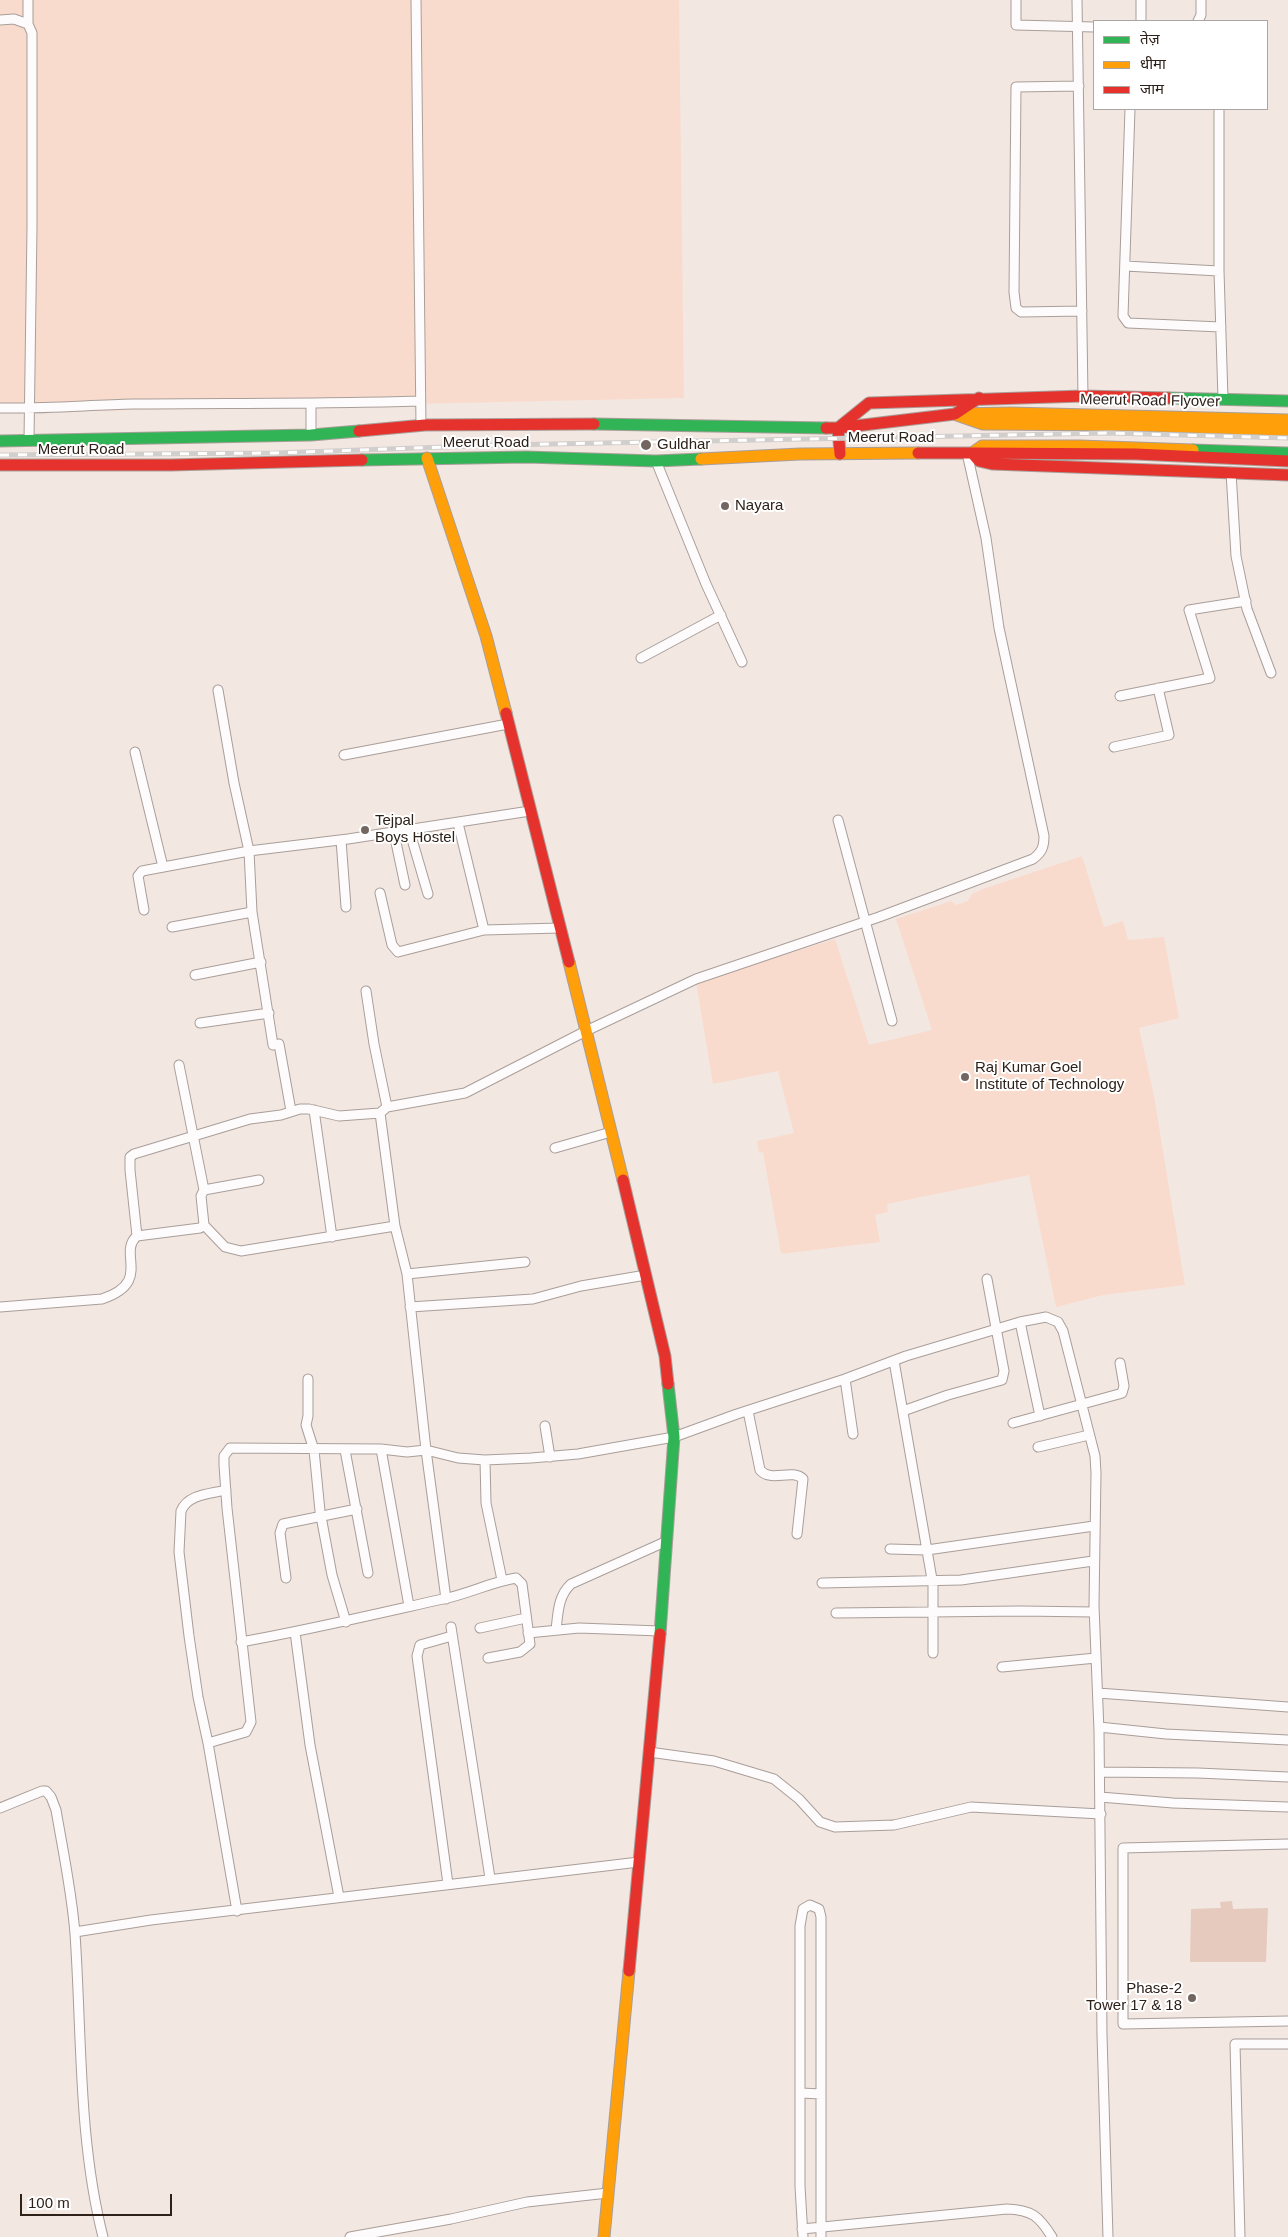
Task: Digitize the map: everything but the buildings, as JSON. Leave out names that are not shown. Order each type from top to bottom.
[{"type":"main road","points":[[840,454],[838,428],[869,403],[1083,396],[1288,401]]},
{"type":"main road","points":[[955,414],[979,398]]},
{"type":"main road","name":"Meerut Road Flyover","points":[[955,414],[1011,413],[1288,420]]},
{"type":"main road","points":[[955,414],[983,424],[1130,425],[1288,430]]},
{"type":"main road","name":"Meerut Road","points":[[0,441],[311,435],[421,426],[626,424],[838,428],[955,414]]},
{"type":"main road","points":[[1288,453],[1002,446],[982,446],[969,453],[979,461],[992,464],[1288,475]]},
{"type":"main road","name":"Meerut Road","points":[[0,465],[171,465],[526,457],[656,461],[840,454],[1011,452],[1136,454],[1288,461]]},
{"type":"main road","points":[[427,458],[486,636],[612,1132],[665,1356],[674,1437],[668,1541],[604,2237]]},
{"type":"street","points":[[28,0],[28,24],[32,33],[29,440]]},
{"type":"street","points":[[416,0],[419,401],[421,426]]},
{"type":"street","points":[[1016,0],[1016,25],[1093,27]]},
{"type":"street","points":[[1078,0],[1083,396]]},
{"type":"street","points":[[1141,0],[1141,20]]},
{"type":"street","points":[[1198,20],[1201,15],[1201,0]]},
{"type":"street","points":[[0,20],[14,19],[28,24]]},
{"type":"street","points":[[1078,86],[1016,87],[1014,292],[1018,311],[1082,311]]},
{"type":"street","points":[[1130,110],[1122,316],[1128,323],[1221,327]]},
{"type":"street","points":[[1219,110],[1219,271],[1223,399]]},
{"type":"street","points":[[1125,266],[1219,271]]},
{"type":"street","points":[[0,408],[419,401]]},
{"type":"street","points":[[311,404],[311,435]]},
{"type":"street","points":[[137,1236],[130,1170],[130,1157],[134,1154],[250,1119],[281,1115],[305,1108],[339,1116],[383,1110],[465,1093],[586,1031],[696,979],[866,921],[1033,859],[1044,846],[1044,836],[1025,741],[999,628],[986,538],[969,453]]},
{"type":"street","points":[[656,461],[688,542],[742,662]]},
{"type":"street","points":[[1231,472],[1235,547],[1246,601],[1271,673]]},
{"type":"street","points":[[1120,696],[1210,678],[1189,610],[1246,601]]},
{"type":"street","points":[[641,658],[721,615]]},
{"type":"street","points":[[1114,747],[1169,735],[1158,688]]},
{"type":"street","points":[[218,690],[234,783],[249,851],[252,912],[269,1012],[292,1111]]},
{"type":"street","points":[[344,755],[508,724]]},
{"type":"street","points":[[135,752],[162,868]]},
{"type":"street","points":[[144,910],[139,874],[162,868],[249,851],[341,840],[530,811]]},
{"type":"street","points":[[838,820],[892,1021]]},
{"type":"street","points":[[458,823],[484,930]]},
{"type":"street","points":[[409,829],[428,894]]},
{"type":"street","points":[[394,832],[405,885]]},
{"type":"street","points":[[341,840],[346,907]]},
{"type":"street","points":[[380,893],[392,945],[398,952],[484,930],[560,928]]},
{"type":"street","points":[[172,927],[252,912]]},
{"type":"street","points":[[195,975],[261,962]]},
{"type":"street","points":[[366,991],[383,1110],[379,1117],[395,1226],[407,1274],[426,1450],[446,1599]]},
{"type":"street","points":[[200,1024],[269,1012]]},
{"type":"street","points":[[179,1065],[204,1190],[201,1196],[204,1225],[224,1247],[241,1251],[395,1226]]},
{"type":"street","points":[[314,1110],[332,1237]]},
{"type":"street","points":[[555,1148],[612,1132]]},
{"type":"street","points":[[204,1190],[259,1180]]},
{"type":"street","points":[[0,1307],[102,1299],[123,1289],[129,1281],[132,1273],[131,1243],[137,1236],[200,1228],[204,1225]]},
{"type":"street","points":[[407,1274],[525,1262]]},
{"type":"street","points":[[410,1307],[533,1299],[580,1286],[646,1274]]},
{"type":"street","points":[[903,1411],[948,1395],[1002,1380],[1004,1371],[987,1279]]},
{"type":"street","points":[[208,1743],[238,1736],[250,1728],[251,1722],[226,1490],[224,1456],[230,1448],[382,1449],[407,1452],[426,1450],[458,1458],[485,1460],[578,1454],[674,1437],[894,1361],[1020,1322],[1046,1317],[1058,1322],[1063,1331],[1095,1456],[1096,1473],[1093,1561],[1101,1814],[1102,2035],[1108,2237]]},
{"type":"street","points":[[1020,1322],[1040,1416]]},
{"type":"street","points":[[894,1361],[933,1582],[933,1653]]},
{"type":"street","points":[[1013,1423],[1082,1406],[1122,1392],[1124,1386],[1120,1363]]},
{"type":"street","points":[[308,1379],[308,1416],[306,1424],[314,1450],[321,1516],[332,1575],[346,1622]]},
{"type":"street","points":[[845,1379],[852,1434]]},
{"type":"street","points":[[748,1410],[760,1470],[767,1475],[796,1475],[803,1480],[797,1534]]},
{"type":"street","points":[[545,1426],[550,1456]]},
{"type":"street","points":[[1038,1447],[1089,1435]]},
{"type":"street","points":[[382,1449],[409,1606]]},
{"type":"street","points":[[345,1450],[368,1573]]},
{"type":"street","points":[[485,1460],[486,1502],[502,1580]]},
{"type":"street","points":[[226,1490],[187,1500],[181,1510],[179,1552],[198,1697],[208,1743],[237,1911]]},
{"type":"street","points":[[286,1578],[280,1528],[287,1522],[357,1509]]},
{"type":"street","points":[[890,1549],[927,1550],[1094,1526]]},
{"type":"street","points":[[556,1630],[560,1601],[571,1584],[668,1541]]},
{"type":"street","points":[[822,1583],[961,1580],[1093,1561]]},
{"type":"street","points":[[241,1642],[346,1622],[446,1599],[502,1580],[516,1578],[522,1584],[530,1644],[520,1652],[488,1658]]},
{"type":"street","points":[[836,1613],[1094,1612]]},
{"type":"street","points":[[480,1628],[526,1618]]},
{"type":"street","points":[[451,1627],[490,1878]]},
{"type":"street","points":[[528,1633],[579,1628],[660,1631]]},
{"type":"street","points":[[295,1632],[310,1745],[339,1897]]},
{"type":"street","points":[[448,1884],[417,1656],[420,1645],[452,1636]]},
{"type":"street","points":[[1002,1667],[1096,1658]]},
{"type":"street","points":[[1098,1693],[1288,1707]]},
{"type":"street","points":[[1099,1727],[1166,1734],[1288,1740]]},
{"type":"street","points":[[649,1752],[714,1762],[774,1779],[799,1799],[820,1822],[835,1827],[894,1825],[970,1807],[1101,1814]]},
{"type":"street","points":[[1100,1772],[1198,1773],[1288,1777]]},
{"type":"street","points":[[0,1808],[42,1790],[51,1796],[56,1810],[75,1932],[86,2126],[94,2203],[102,2237]]},
{"type":"street","points":[[1100,1797],[1173,1803],[1288,1807]]},
{"type":"street","points":[[1288,1844],[1123,1848],[1123,2024],[1288,2021]]},
{"type":"street","points":[[75,1932],[151,1920],[237,1911],[490,1878],[639,1862]]},
{"type":"street","points":[[821,2237],[820,2227],[821,1918],[819,1908],[810,1905],[803,1909],[800,1926],[800,2093],[803,2233],[820,2227],[1007,2208],[1032,2213],[1043,2222],[1052,2237]]},
{"type":"street","points":[[1240,2237],[1235,2044],[1288,2044]]},
{"type":"street","points":[[800,2093],[821,2094]]},
{"type":"street","points":[[350,2237],[451,2219],[527,2202],[608,2193]]},
{"type":"shaded area","points":[[0,0],[679,0],[684,398],[0,413]]},
{"type":"shaded area","name":"Raj Kumar Goel Institute of Technology","points":[[1082,856],[1104,927],[1123,921],[1128,940],[1164,937],[1179,1018],[1139,1028],[1154,1096],[1185,1285],[1103,1295],[1056,1307],[1029,1175],[887,1204],[888,1212],[875,1215],[880,1242],[781,1254],[763,1152],[759,1153],[757,1141],[794,1133],[778,1071],[713,1084],[696,982],[835,939],[869,1045],[932,1030],[896,919],[951,901],[956,905],[968,901],[972,894],[983,889]]},
{"type":"shaded area","points":[[1232,1901],[1233,1909],[1268,1908],[1266,1962],[1190,1962],[1191,1909],[1221,1908],[1220,1902]]},
{"type":"railway","points":[[0,455],[275,453],[502,445],[1109,433],[1288,438]]},
{"type":"traffic: fast","points":[[1168,398],[1288,401]]},
{"type":"traffic: fast","points":[[594,424],[826,428]]},
{"type":"traffic: fast","points":[[0,441],[311,435],[359,431]]},
{"type":"traffic: fast","points":[[1193,450],[1288,453]]},
{"type":"traffic: fast","points":[[362,460],[526,457],[656,461],[701,459]]},
{"type":"traffic: fast","points":[[660,1634],[674,1437],[668,1384]]},
{"type":"traffic: slow","points":[[955,414],[1011,413],[1288,420]]},
{"type":"traffic: slow","points":[[957,415],[983,424],[1130,425],[1288,430]]},
{"type":"traffic: slow","points":[[972,453],[982,446],[1080,446],[1193,450]]},
{"type":"traffic: slow","points":[[701,459],[800,454],[918,453]]},
{"type":"traffic: slow","points":[[427,458],[486,636],[506,713]]},
{"type":"traffic: slow","points":[[569,962],[623,1180]]},
{"type":"traffic: slow","points":[[604,2237],[629,1971]]},
{"type":"traffic: jam","points":[[840,454],[838,428],[869,403],[1083,396],[1168,398]]},
{"type":"traffic: jam","points":[[826,428],[955,414],[979,398]]},
{"type":"traffic: jam","points":[[359,431],[425,425],[594,424]]},
{"type":"traffic: jam","points":[[918,453],[972,453],[979,461],[992,464],[1288,475]]},
{"type":"traffic: jam","points":[[972,453],[1136,454],[1288,461]]},
{"type":"traffic: jam","points":[[0,465],[171,465],[362,460]]},
{"type":"traffic: jam","points":[[506,713],[569,962]]},
{"type":"traffic: jam","points":[[623,1180],[665,1356],[668,1384]]},
{"type":"traffic: jam","points":[[629,1971],[660,1634]]},
{"type":"place","name":"Guldhar","points":[[646,445]]},
{"type":"place","name":"Nayara","points":[[725,506]]},
{"type":"place","name":"Tejpal Boys Hostel","points":[[365,830]]},
{"type":"place","name":"Raj Kumar Goel Institute of Technology","points":[[965,1077]]},
{"type":"place","name":"Phase-2 Tower 17 & 18","points":[[1192,1998]]}]
